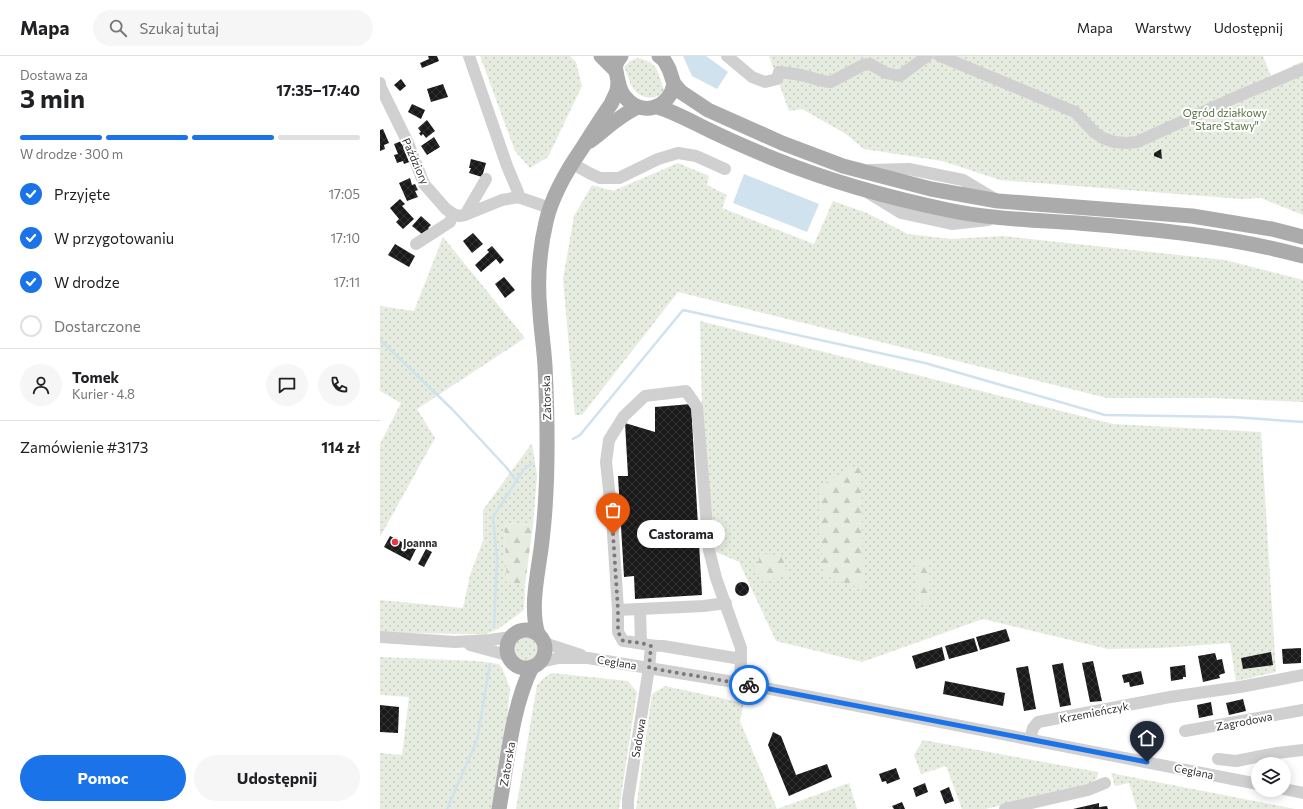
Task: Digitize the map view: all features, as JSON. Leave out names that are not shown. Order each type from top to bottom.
[{"type":"main road","points":[[601,56],[618,69],[620,90],[625,97],[638,107],[648,109],[658,107],[666,101],[672,93],[674,84]]},
{"type":"main road","points":[[659,56],[664,60],[669,69],[674,84],[681,92],[691,99],[720,116],[782,143],[843,166],[931,189],[998,201],[1192,216],[1272,229],[1303,237]]},
{"type":"main road","name":"Zatorska","points":[[541,639],[536,627],[536,589],[543,533],[548,449],[547,394],[538,277],[541,244],[546,220],[562,179],[614,98],[618,69]]},
{"type":"main road","name":"Zatorska","points":[[583,147],[618,118],[638,107]]},
{"type":"main road","points":[[658,107],[674,112],[714,132],[777,160],[862,189],[948,210],[1002,218],[1195,234],[1269,247],[1303,256]]},
{"type":"main road","name":"Zatorska","points":[[514,634],[521,625],[536,589]]},
{"type":"main road","points":[[528,630],[541,639],[545,653],[536,665],[522,668],[510,659],[506,648],[508,642],[514,634],[528,630]]},
{"type":"main road","name":"Zatorska","points":[[499,809],[514,720],[516,684],[510,659]]},
{"type":"main road","name":"Zatorska","points":[[514,720],[524,686],[536,665]]},
{"type":"street","points":[[469,56],[507,166],[518,192],[518,197]]},
{"type":"street","points":[[727,56],[752,77],[765,82],[777,79],[779,72],[806,76],[824,82],[831,82],[862,65],[870,64],[886,73],[900,76],[927,56]]},
{"type":"street","points":[[940,56],[1075,112],[1095,133],[1103,138],[1114,142],[1128,143],[1137,142],[1234,98],[1303,69]]},
{"type":"street","name":"Paździory","points":[[380,83],[380,86],[408,143],[424,184],[446,210],[453,214]]},
{"type":"street","points":[[571,163],[600,178],[619,178],[658,159],[678,153],[696,156],[725,169]]},
{"type":"street","points":[[465,215],[486,179]]},
{"type":"street","points":[[416,244],[450,222],[453,214],[465,215],[502,200],[518,197],[550,208]]},
{"type":"street","points":[[740,683],[741,660],[741,648],[716,578],[708,550],[697,407],[686,391],[645,396],[624,416],[609,440],[606,462],[612,518],[618,632],[623,641],[663,646],[741,660]]},
{"type":"street","points":[[618,610],[704,606],[726,603]]},
{"type":"street","name":"Sadowa","points":[[628,809],[628,799],[649,668],[640,609]]},
{"type":"street","points":[[380,637],[455,642],[490,640],[514,634]]},
{"type":"street","name":"Ceglana","points":[[541,639],[588,658]]},
{"type":"street","points":[[455,642],[489,649],[510,659]]},
{"type":"street","name":"Ceglana","points":[[536,665],[559,658],[588,658],[649,668],[740,683],[1251,783]]},
{"type":"street","name":"Krzemieńczyk","points":[[1030,739],[1033,728],[1038,722],[1170,697],[1240,687],[1303,675]]},
{"type":"street","name":"Zagrodowa","points":[[1185,731],[1303,710]]},
{"type":"street","points":[[1218,759],[1236,761],[1277,753],[1303,750]]},
{"type":"street","points":[[1005,809],[1088,790],[1105,783]]},
{"type":"street","points":[[1291,790],[1303,792]]},
{"type":"green space","points":[[480,56],[570,56],[576,62],[582,86],[548,157],[530,168],[515,151]]},
{"type":"green space","name":"Ogród działkowy \"Stare Stawy\"","points":[[769,56],[1263,56],[1271,76],[1303,61],[1303,215],[1261,198],[1241,199],[1000,180],[942,161],[864,149],[846,134],[802,109],[789,111]]},
{"type":"green space","points":[[637,58],[650,63],[657,70],[665,92],[661,95],[648,98],[644,97],[633,88],[624,67],[630,61]]},
{"type":"green space","points":[[678,163],[709,176],[707,185],[727,195],[722,208],[814,244],[833,201],[867,213],[908,234],[951,239],[1003,236],[1225,260],[1303,280],[1303,402],[1212,398],[1107,398],[678,292],[582,415],[575,415],[563,279],[574,216],[592,185],[613,191]]},
{"type":"green space","points":[[443,237],[525,338],[417,409],[435,438],[380,537],[380,444],[401,403],[380,391],[380,306],[414,311]]},
{"type":"green space","points":[[700,321],[1113,424],[1261,432],[1276,672],[1236,681],[1230,643],[1162,648],[1108,649],[983,619],[862,662],[776,641],[739,562],[714,551],[702,406]]},
{"type":"green space","points":[[532,443],[537,476],[533,525],[504,523],[507,585],[525,585],[524,610],[498,629],[486,634],[380,632],[380,600],[463,608],[470,575],[483,541],[483,510]]},
{"type":"green space","points":[[861,467],[863,589],[823,575],[819,487],[849,468]]},
{"type":"green space","points":[[504,523],[533,525],[525,585],[507,585]]},
{"type":"green space","points":[[759,553],[782,556],[788,576],[765,580],[755,569],[752,561],[759,562]]},
{"type":"green space","points":[[917,560],[929,561],[930,604],[918,602]]},
{"type":"green space","points":[[526,637],[535,641],[539,650],[535,659],[526,663],[517,659],[513,650],[517,641]]},
{"type":"green space","points":[[380,657],[477,661],[499,664],[502,668],[510,688],[507,720],[492,809],[380,809],[380,753],[402,755],[409,697],[380,695]]},
{"type":"green space","points":[[552,673],[628,681],[637,692],[619,809],[516,809],[537,685]]},
{"type":"green space","points":[[665,686],[744,703],[740,721],[777,809],[636,809],[652,694]]},
{"type":"green space","points":[[923,740],[1098,772],[1097,778],[1089,785],[985,809],[962,809],[946,766],[921,774],[914,755]]},
{"type":"green space","points":[[1111,773],[1295,809],[1137,809],[1129,783],[1115,786]]},
{"type":"green space","points":[[849,783],[857,809],[777,809]]},
{"type":"water","points":[[683,56],[706,56],[728,72],[717,89],[692,76]]},
{"type":"water","points":[[744,174],[819,204],[807,232],[733,203]]},
{"type":"building","points":[[428,56],[437,56],[439,61],[422,68],[420,63],[429,59]]},
{"type":"building","points":[[401,79],[406,86],[400,91],[394,85]]},
{"type":"building","points":[[443,84],[448,97],[431,102],[427,89]]},
{"type":"building","points":[[412,104],[425,110],[421,119],[408,112]]},
{"type":"building","points":[[427,120],[435,131],[426,138],[423,134],[421,136],[419,133],[421,132],[418,128]]},
{"type":"building","points":[[383,129],[389,143],[384,145],[385,149],[380,151],[380,130]]},
{"type":"building","points":[[434,137],[440,147],[427,155],[421,146]]},
{"type":"building","points":[[404,140],[412,161],[404,164],[403,161],[397,163],[394,155],[398,154],[394,144]]},
{"type":"building","points":[[1161,149],[1162,159],[1154,156],[1154,153]]},
{"type":"building","points":[[471,159],[486,163],[482,177],[469,173],[471,168],[469,168]]},
{"type":"building","points":[[410,178],[412,185],[415,184],[418,190],[415,191],[418,197],[407,201],[399,183]]},
{"type":"building","points":[[400,199],[405,204],[402,206],[414,219],[403,229],[396,222],[399,219],[390,208]]},
{"type":"building","points":[[421,216],[431,225],[428,228],[430,230],[423,235],[412,226]]},
{"type":"building","points":[[473,233],[483,244],[472,253],[463,241]]},
{"type":"building","points":[[395,244],[415,256],[409,267],[388,255]]},
{"type":"building","points":[[492,246],[504,260],[500,264],[496,259],[481,272],[475,265],[489,252],[487,250]]},
{"type":"building","points":[[504,277],[515,290],[505,298],[495,284]]},
{"type":"building","points":[[691,404],[702,595],[635,599],[634,576],[624,577],[618,476],[628,476],[625,423],[655,432],[655,407]]},
{"type":"building","points":[[390,536],[416,549],[410,561],[384,547]]},
{"type":"building","points":[[426,549],[432,552],[424,567],[418,564]]},
{"type":"building","points":[[742,582],[747,584],[749,589],[747,594],[742,596],[737,594],[735,589],[737,584]]},
{"type":"building","points":[[1006,629],[1010,641],[980,650],[976,637]]},
{"type":"building","points":[[974,638],[978,651],[949,659],[945,646]]},
{"type":"building","points":[[942,647],[945,660],[916,669],[912,656]]},
{"type":"building","points":[[1301,648],[1301,663],[1283,664],[1282,649]]},
{"type":"building","points":[[1271,652],[1273,665],[1243,669],[1241,658]]},
{"type":"building","points":[[1215,653],[1217,660],[1222,659],[1225,673],[1219,675],[1220,678],[1203,682],[1198,656]]},
{"type":"building","points":[[1093,661],[1102,701],[1090,702],[1082,663]]},
{"type":"building","points":[[1063,663],[1071,705],[1060,707],[1052,665]]},
{"type":"building","points":[[1185,665],[1186,677],[1171,681],[1170,667]]},
{"type":"building","points":[[1028,666],[1036,709],[1024,711],[1016,668]]},
{"type":"building","points":[[1141,671],[1144,684],[1130,687],[1129,682],[1124,683],[1122,675]]},
{"type":"building","points":[[945,681],[1005,693],[1003,706],[943,694]]},
{"type":"building","points":[[1243,699],[1246,711],[1229,715],[1226,703]]},
{"type":"building","points":[[1211,702],[1213,715],[1199,718],[1197,705]]},
{"type":"building","points":[[380,705],[399,707],[398,733],[380,732]]},
{"type":"building","points":[[773,732],[781,736],[796,775],[827,764],[832,777],[789,796],[768,745]]},
{"type":"building","points":[[896,768],[900,779],[887,784],[886,781],[882,782],[879,774]]},
{"type":"building","points":[[925,783],[928,792],[916,797],[913,788]]},
{"type":"building","points":[[949,787],[954,801],[945,804],[940,791]]},
{"type":"building","points":[[902,802],[905,809],[894,809],[892,806]]},
{"type":"building","points":[[1099,803],[1099,807],[1107,806],[1108,809],[1073,809]]},
{"type":"waterway","points":[[573,439],[580,435],[683,310],[925,363],[1105,415],[1233,417],[1303,422]]},
{"type":"waterway","points":[[380,340],[452,409],[506,467],[517,481]]},
{"type":"waterway","points":[[494,627],[497,560],[493,517],[524,469],[532,464]]},
{"type":"waterway","points":[[447,809],[477,740],[490,664]]},
{"type":"way so far","points":[[613,534],[618,632],[623,641],[651,646],[649,668],[749,685]]},
{"type":"place","name":"Castorama","points":[[613,534]]},
{"type":"place","name":"Joanna","points":[[395,542]]},
{"type":"route","points":[[749,685],[1147,762]]}]
